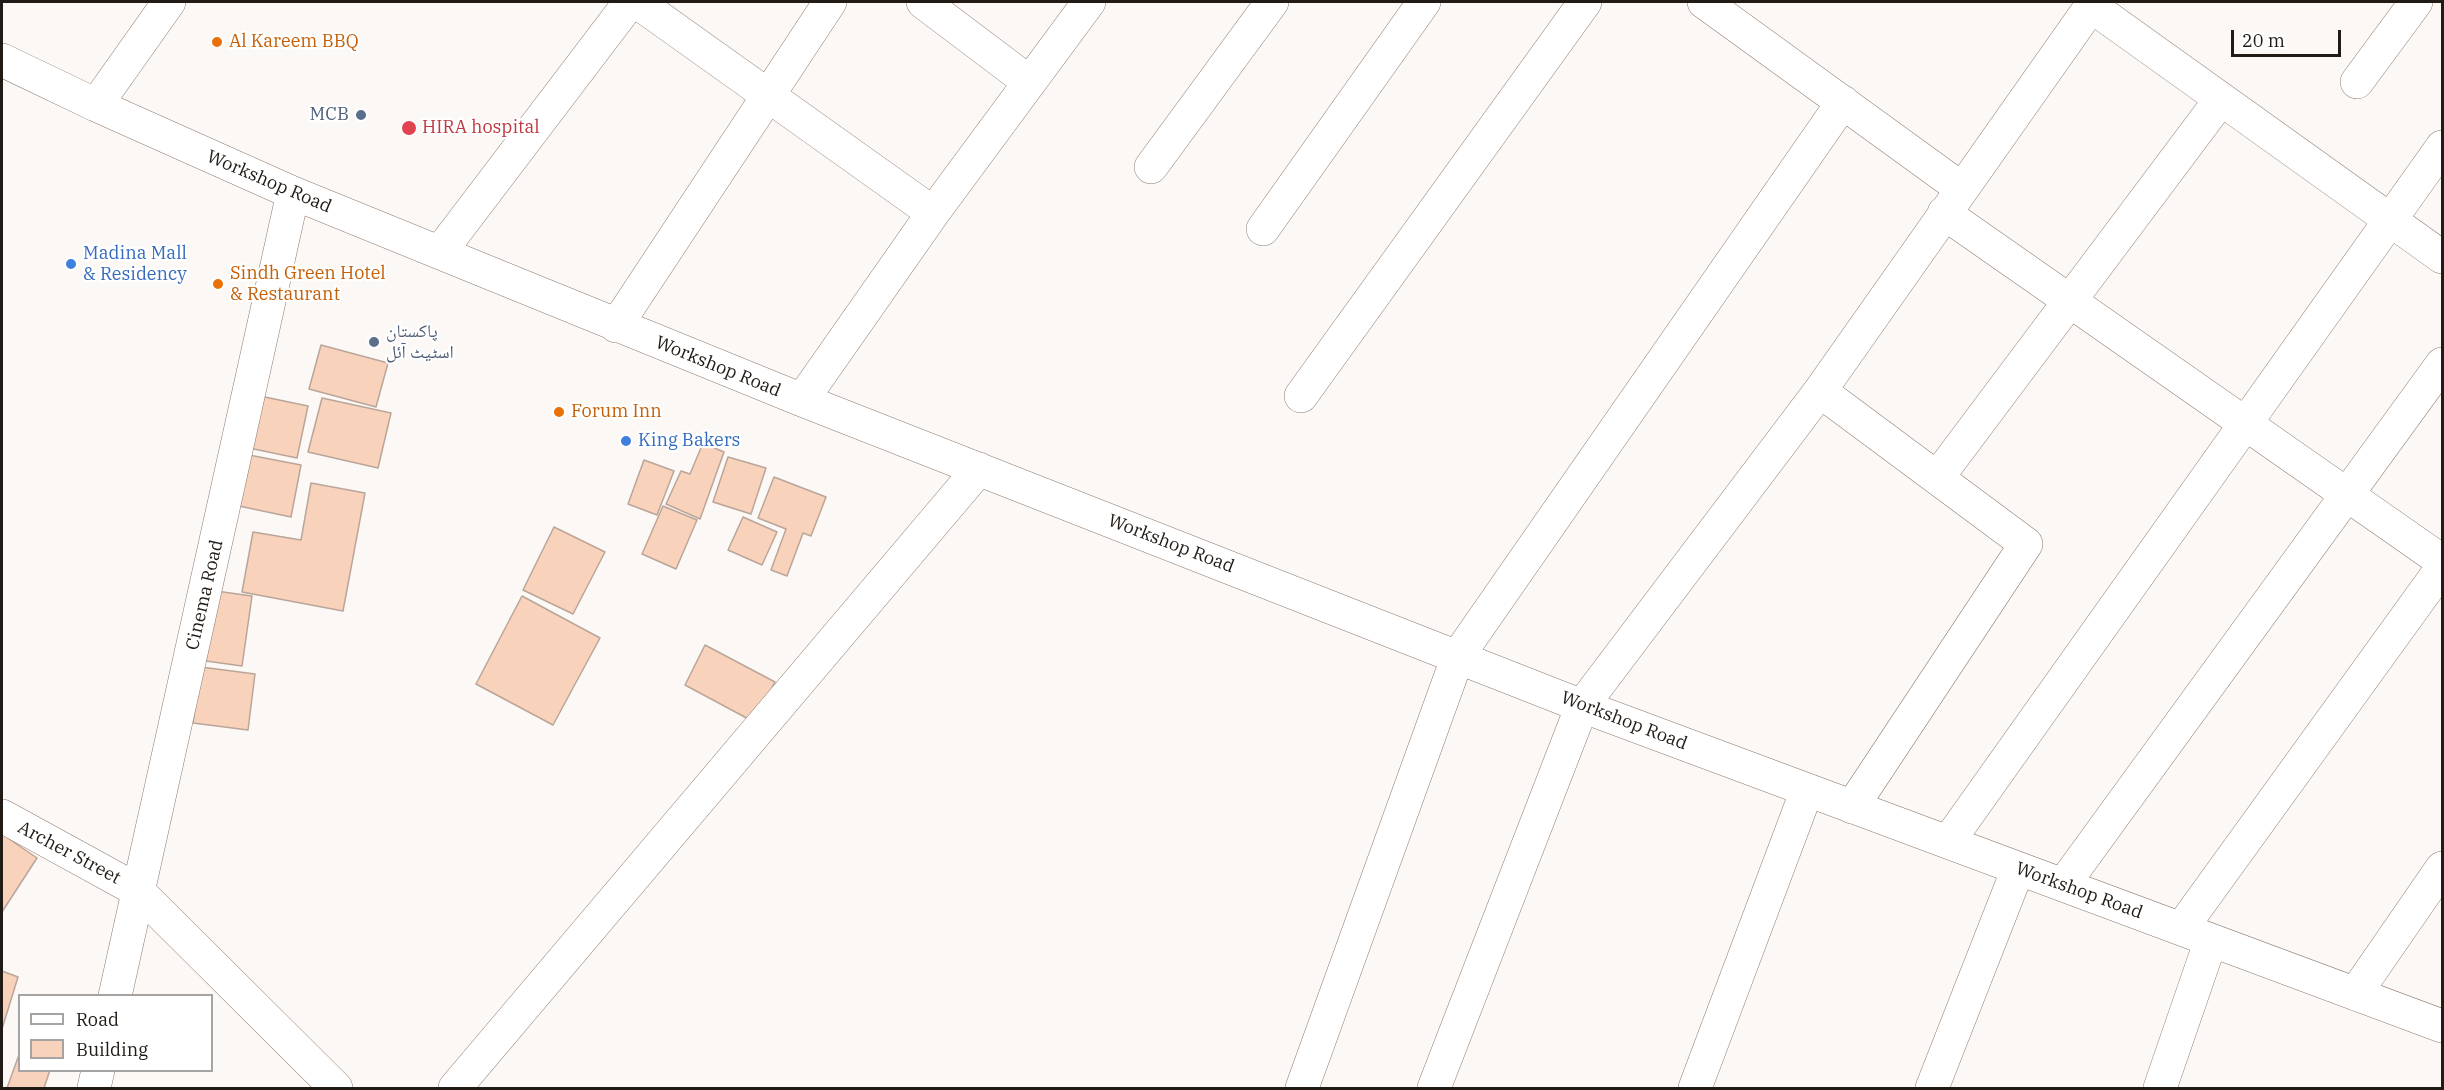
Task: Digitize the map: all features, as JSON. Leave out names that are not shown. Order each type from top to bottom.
[{"type":"street","points":[[96,105],[169,2]]},
{"type":"street","points":[[440,252],[630,2]]},
{"type":"street","points":[[637,2],[933,213]]},
{"type":"street","points":[[616,326],[830,2]]},
{"type":"street","points":[[923,2],[1029,82]]},
{"type":"street","points":[[802,400],[933,213],[1089,2]]},
{"type":"street","points":[[1151,167],[1272,2]]},
{"type":"street","points":[[1263,229],[1424,2]]},
{"type":"street","points":[[1301,396],[1585,2]]},
{"type":"street","points":[[2357,82],[2415,2]]},
{"type":"street","points":[[1434,1089],[1582,706],[1820,391],[2092,4],[2442,257]]},
{"type":"street","points":[[1726,8],[1843,102],[1953,201],[2070,300],[2442,561]]},
{"type":"street","name":"Workshop Road","points":[[2,60],[96,105],[293,193],[802,400],[1582,706],[2442,1026]]},
{"type":"street","points":[[1937,478],[2221,99]]},
{"type":"street","points":[[1302,1089],[1458,656],[1843,102]]},
{"type":"street","points":[[1948,842],[2442,147]]},
{"type":"street","name":"Cinema Road","points":[[115,994],[293,193]]},
{"type":"street","points":[[2062,885],[2442,364]]},
{"type":"street","points":[[1820,391],[2026,544],[1852,807]]},
{"type":"street","points":[[455,1089],[979,470]]},
{"type":"street","points":[[2160,1089],[2196,935],[2442,568]]},
{"type":"street","points":[[1695,1089],[1807,790]]},
{"type":"street","name":"Archer Street","points":[[2,816],[137,890],[336,1089]]},
{"type":"street","points":[[2355,994],[2442,868]]},
{"type":"street","points":[[1932,1089],[2018,869]]},
{"type":"street","points":[[94,1089],[98,1072]]},
{"type":"building","points":[[321,345],[388,363],[376,407],[309,389]]},
{"type":"building","points":[[260,396],[308,406],[297,458],[249,448]]},
{"type":"building","points":[[322,398],[391,413],[378,468],[308,452]]},
{"type":"building","points":[[703,443],[724,452],[700,519],[666,504],[681,471],[690,474]]},
{"type":"building","points":[[249,455],[301,465],[291,517],[239,506]]},
{"type":"building","points":[[728,457],[766,468],[751,514],[713,502]]},
{"type":"building","points":[[644,460],[674,471],[657,515],[628,504]]},
{"type":"building","points":[[774,477],[826,497],[811,536],[803,533],[787,576],[771,570],[786,529],[758,518]]},
{"type":"building","points":[[311,483],[365,493],[343,611],[242,592],[253,532],[301,540]]},
{"type":"building","points":[[663,506],[697,520],[676,569],[642,554]]},
{"type":"building","points":[[743,517],[777,532],[762,565],[728,550]]},
{"type":"building","points":[[554,527],[605,552],[573,614],[523,590]]},
{"type":"building","points":[[216,591],[252,596],[242,666],[206,661]]},
{"type":"building","points":[[522,596],[600,638],[553,725],[476,684]]},
{"type":"building","points":[[705,645],[775,682],[754,722],[685,685]]},
{"type":"building","points":[[201,667],[255,674],[248,730],[193,723]]},
{"type":"building","points":[[2,834],[37,858],[2,912]]},
{"type":"building","points":[[2,971],[18,977],[2,1029]]},
{"type":"building","points":[[18,1058],[18,1072],[49,1072],[44,1088],[7,1088]]},
{"type":"place","name":"Al Kareem BBQ","points":[[217,42]]},
{"type":"place","name":"MCB","points":[[361,115]]},
{"type":"place","name":"HIRA hospital","points":[[409,128]]},
{"type":"place","name":"Madina Mall & Residency","points":[[71,264]]},
{"type":"place","name":"Sindh Green Hotel & Restaurant","points":[[218,284]]},
{"type":"place","name":"پاکستان اسٹیٹ آئل","points":[[374,342]]},
{"type":"place","name":"Forum Inn","points":[[559,412]]},
{"type":"place","name":"King Bakers","points":[[626,441]]}]
